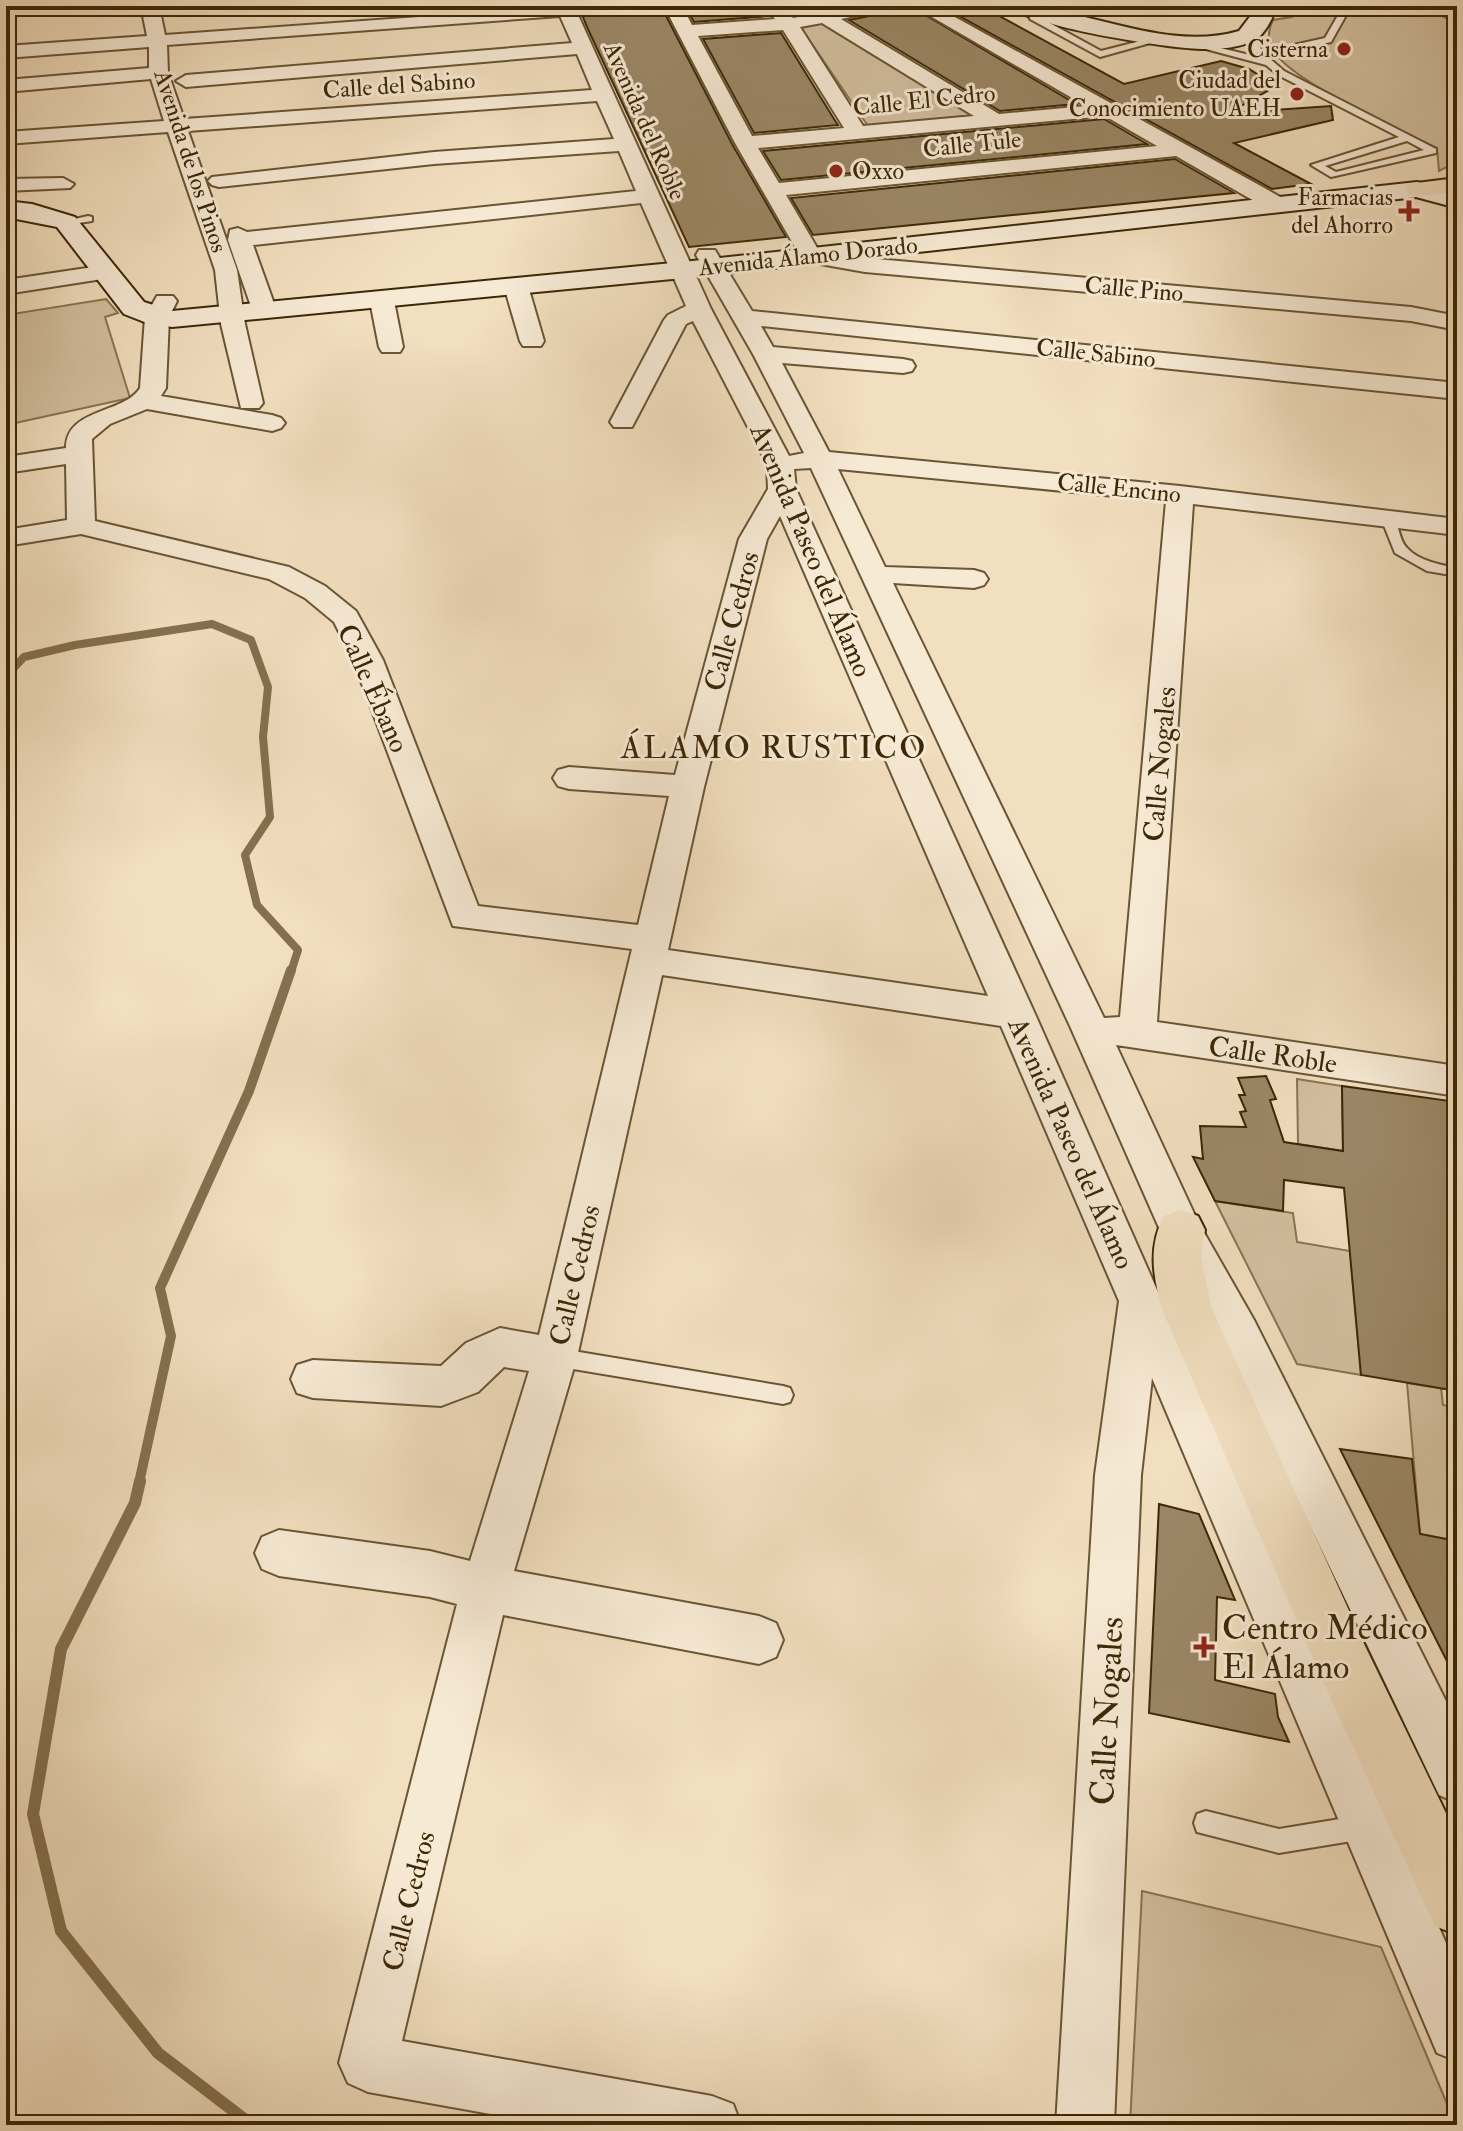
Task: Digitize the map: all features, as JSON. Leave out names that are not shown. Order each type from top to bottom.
[{"type":"main road","points":[[1417,189],[1457,185]]},
{"type":"main road","points":[[1181,1230],[1177,1241],[1178,1273],[1164,1304],[1346,1668],[1457,1904]]},
{"type":"street","points":[[6,9],[48,6]]},
{"type":"street","name":"Avenida de los Pinos","points":[[150,6],[158,43],[158,73],[190,126],[239,240],[263,306]]},
{"type":"street","points":[[175,7],[210,6]]},
{"type":"street","points":[[807,250],[680,21],[782,16],[877,6]]},
{"type":"street","points":[[922,6],[1268,200]]},
{"type":"street","points":[[1026,8],[1187,43],[1229,43],[1251,33],[1268,6]]},
{"type":"street","points":[[1442,6],[1457,14]]},
{"type":"street","name":"Avenida de los Pinos","points":[[175,7],[183,41],[182,71],[186,81],[190,126]]},
{"type":"street","points":[[186,81],[331,50],[375,26],[566,8]]},
{"type":"street","name":"Avenida del Roble","points":[[566,8],[649,196],[695,262]]},
{"type":"street","points":[[822,10],[993,119]]},
{"type":"street","points":[[782,16],[857,133]]},
{"type":"street","points":[[423,22],[435,61]]},
{"type":"street","points":[[6,52],[183,41],[331,50],[385,65],[584,48]]},
{"type":"street","points":[[6,86],[158,73]]},
{"type":"street","name":"Calle del Sabino","points":[[190,126],[603,95]]},
{"type":"street","name":"Calle El Cedro","points":[[745,143],[1108,110]]},
{"type":"street","points":[[6,129],[190,126]]},
{"type":"street","points":[[6,138],[190,126]]},
{"type":"street","points":[[218,193],[369,174],[434,158],[476,163],[626,144]]},
{"type":"street","name":"Calle Tule","points":[[772,190],[1177,150]]},
{"type":"street","name":"Avenida Álamo Dorado","points":[[161,309],[231,309],[695,262],[1268,200],[1457,176]]},
{"type":"street","points":[[6,185],[63,184]]},
{"type":"street","name":"Avenida Álamo Dorado","points":[[1268,200],[1417,189],[1457,201]]},
{"type":"street","name":"Avenida de los Pinos","points":[[218,193],[231,309],[250,403]]},
{"type":"street","points":[[239,240],[375,216],[431,217],[489,204],[649,196]]},
{"type":"street","points":[[6,200],[60,208],[109,241],[161,309],[153,388],[145,401],[88,427],[79,437],[81,526]]},
{"type":"street","points":[[6,209],[77,221],[107,272],[134,308],[161,309]]},
{"type":"street","name":"Calle Pino","points":[[807,250],[865,265],[1411,314],[1457,323]]},
{"type":"street","name":"Avenida Álamo Dorado","points":[[263,306],[382,301],[695,262]]},
{"type":"street","name":"Avenida Paseo del Álamo","points":[[695,262],[699,309],[781,476],[1016,1014],[1164,1304],[1368,1827],[1457,2033]]},
{"type":"street","name":"Avenida Paseo del Álamo","points":[[695,262],[742,317],[820,459],[1089,1026],[1181,1230],[1239,1333],[1457,1777]]},
{"type":"street","points":[[6,287],[107,272]]},
{"type":"street","points":[[516,286],[532,341]]},
{"type":"street","points":[[382,301],[391,347]]},
{"type":"street","points":[[623,422],[676,320],[699,309]]},
{"type":"street","name":"Calle Sabino","points":[[742,317],[1455,389]]},
{"type":"street","points":[[765,354],[903,366]]},
{"type":"street","points":[[145,401],[272,423]]},
{"type":"street","points":[[6,465],[80,454]]},
{"type":"street","name":"Calle Encino","points":[[781,476],[820,459],[1180,494],[1457,527]]},
{"type":"street","name":"Calle Cedros","points":[[712,2125],[368,2063],[485,1588],[555,1357],[688,787],[753,539],[781,476]]},
{"type":"street","name":"Calle Nogales","points":[[1137,1034],[1180,494]]},
{"type":"street","name":"Calle Ébano","points":[[6,538],[81,526],[279,573],[315,592],[346,617],[368,660],[465,917],[650,949]]},
{"type":"street","points":[[873,576],[905,574],[974,579]]},
{"type":"street","points":[[569,778],[688,787]]},
{"type":"street","points":[[650,949],[1016,1014]]},
{"type":"street","name":"Calle Roble","points":[[1089,1026],[1457,1081]]},
{"type":"street","name":"Calle Nogales","points":[[1085,2125],[1118,1475],[1164,1304]]},
{"type":"street","points":[[313,1379],[441,1386],[462,1378],[481,1357],[500,1347],[555,1357]]},
{"type":"street","points":[[279,1553],[430,1574],[485,1588],[759,1640]]},
{"type":"lane","points":[[1260,55],[1328,40],[1341,17],[1330,6]]},
{"type":"lane","points":[[1251,33],[1252,43],[1269,64],[1294,80],[1433,151],[1335,175],[1316,165],[1407,138]]},
{"type":"lane","points":[[1187,43],[1269,64]]},
{"type":"lane","points":[[1388,518],[1400,550],[1432,568],[1457,572]]},
{"type":"lane","points":[[555,1357],[783,1395]]},
{"type":"lane","points":[[1206,1823],[1279,1841],[1368,1827]]},
{"type":"shaded area","points":[[1294,6],[1424,6],[1457,24],[1457,162],[1439,171],[1437,148],[1348,104],[1284,63],[1271,46],[1269,31],[1273,20],[1292,17],[1297,9]]},
{"type":"shaded area","points":[[821,21],[974,115],[868,126],[799,25]]},
{"type":"shaded area","points":[[106,299],[118,313],[105,317],[130,398],[6,425],[6,315]]},
{"type":"shaded area","points":[[1297,1079],[1342,1086],[1343,1151],[1298,1144]]},
{"type":"shaded area","points":[[1215,1201],[1293,1213],[1297,1242],[1350,1251],[1361,1375],[1297,1364]]},
{"type":"shaded area","points":[[1407,1383],[1441,1388],[1443,1405],[1457,1408],[1457,1541],[1420,1534]]},
{"type":"shaded area","points":[[1142,1891],[1381,1947],[1456,2125],[1130,2125]]},
{"type":"building","points":[[582,6],[661,6],[732,144],[786,237],[689,247],[587,27],[580,10],[583,10]]},
{"type":"building","points":[[685,6],[761,6],[769,16],[694,22]]},
{"type":"building","points":[[896,6],[910,6],[1076,104],[1000,111],[849,20],[884,13]]},
{"type":"building","points":[[941,6],[981,6],[1124,84],[1221,61],[1249,69],[1276,86],[1229,113],[1331,106],[1333,120],[1234,143],[1311,184],[1272,189]]},
{"type":"building","points":[[781,33],[838,125],[754,133],[703,39]]},
{"type":"building","points":[[1104,119],[1147,144],[781,180],[763,151]]},
{"type":"building","points":[[1175,159],[1234,193],[813,235],[791,198]]},
{"type":"building","points":[[1266,1076],[1276,1099],[1270,1100],[1284,1142],[1343,1151],[1342,1086],[1457,1102],[1457,1391],[1361,1375],[1344,1188],[1284,1180],[1283,1211],[1215,1201],[1193,1157],[1203,1159],[1200,1126],[1246,1127],[1240,1112],[1246,1111],[1239,1095],[1245,1095],[1238,1078]]},
{"type":"building","points":[[1340,1449],[1412,1459],[1420,1534],[1457,1541],[1457,1681]]},
{"type":"building","points":[[1159,1504],[1199,1514],[1235,1600],[1217,1597],[1215,1680],[1275,1694],[1278,1717],[1289,1742],[1149,1713]]},
{"type":"waterway","points":[[6,676],[24,657],[75,645],[212,624],[251,640],[268,687],[263,737],[270,817],[245,855],[257,905],[298,950],[291,972]]},
{"type":"waterway","points":[[139,1483],[171,1336],[160,1288],[249,1091],[291,970]]},
{"type":"waterway","points":[[140,1481],[135,1503],[61,1649],[33,1814],[61,1931],[158,2053],[252,2125]]},
{"type":"place","name":"Cisterna","points":[[1344,49]]},
{"type":"place","name":"Ciudad del Conocimiento UAEH","points":[[1297,94]]},
{"type":"place","name":"Oxxo","points":[[836,171]]},
{"type":"place","name":"Farmacias del Ahorro","points":[[1409,211]]},
{"type":"place","name":"Centro Médico El Álamo","points":[[1204,1647]]},
{"type":"district","name":"ÁLAMO RUSTICO","points":[[774,747]]}]
